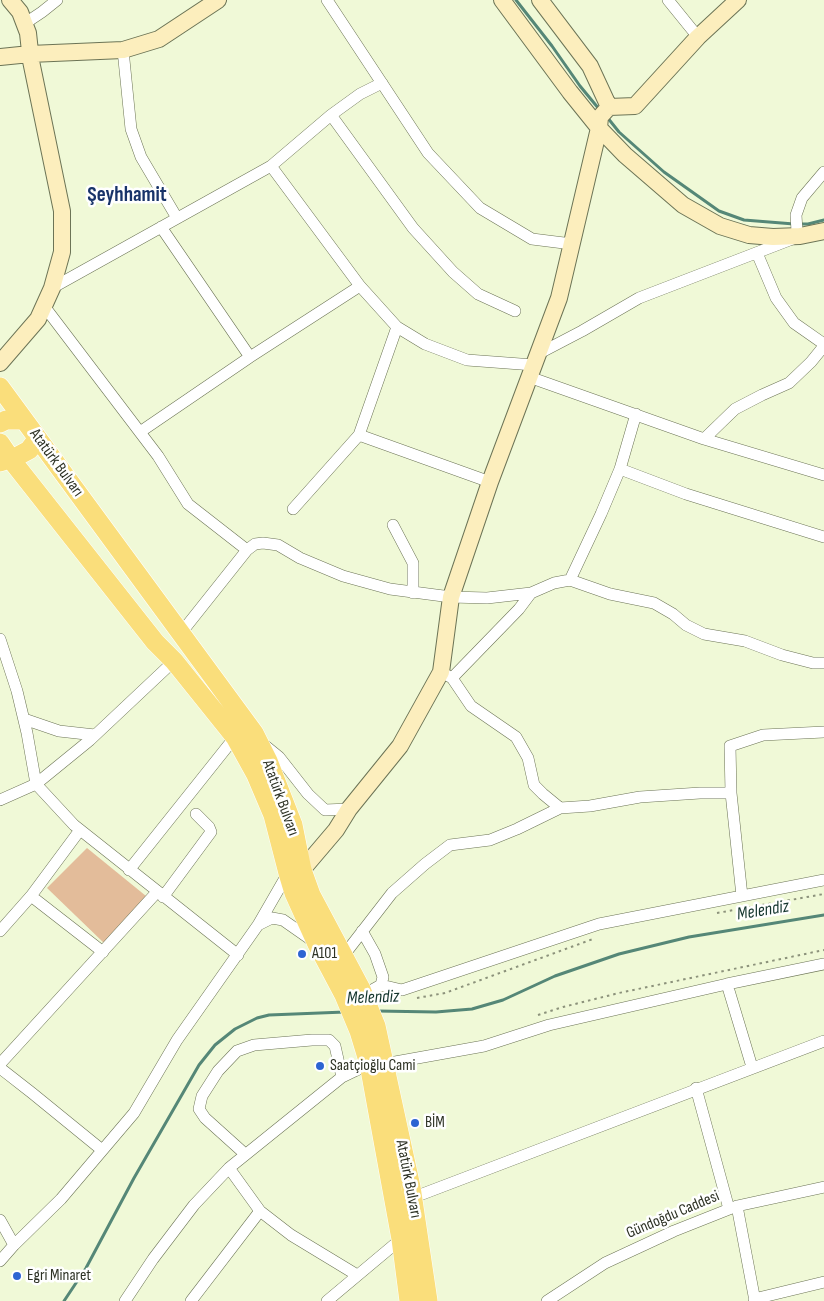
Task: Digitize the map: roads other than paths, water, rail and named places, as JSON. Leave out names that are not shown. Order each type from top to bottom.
[{"type":"main road","name":"Atatürk Bulvarı","points":[[0,387],[257,738],[268,760],[293,825],[294,893],[317,944],[356,993]]},
{"type":"main road","points":[[0,423],[6,420],[24,420]]},
{"type":"main road","points":[[5,460],[29,450],[35,442],[36,436]]},
{"type":"main road","name":"Atatürk Bulvarı","points":[[0,443],[5,460],[235,737],[256,775],[295,872],[311,895],[344,955],[368,1029],[412,1198],[428,1301]]},
{"type":"main road","name":"Atatürk Bulvarı","points":[[376,1064],[408,1301]]},
{"type":"street","points":[[0,363],[38,319],[52,288],[62,252],[62,211],[30,54],[28,33],[20,12],[10,0]]},
{"type":"street","points":[[24,24],[57,0]]},
{"type":"street","points":[[0,58],[30,54],[123,50],[159,39],[218,0]]},
{"type":"street","points":[[326,0],[428,153],[480,208],[532,239],[572,244]]},
{"type":"street","points":[[502,0],[570,92],[603,118]]},
{"type":"street","points":[[540,0],[590,66],[603,118],[625,155],[683,205],[720,226],[749,235],[773,237],[824,232]]},
{"type":"street","points":[[668,0],[698,37]]},
{"type":"street","points":[[603,118],[635,106],[698,37],[738,0]]},
{"type":"street","points":[[123,50],[131,129],[142,157],[177,218]]},
{"type":"street","points":[[52,288],[271,166],[331,115],[360,94],[382,83]]},
{"type":"street","points":[[331,115],[413,228],[453,272],[478,294],[515,311]]},
{"type":"street","points":[[560,808],[534,785],[528,758],[516,737],[472,706],[447,675],[451,597],[490,482],[559,298],[603,118]]},
{"type":"street","points":[[271,166],[360,286],[397,327],[425,344],[466,360],[534,365],[636,414],[704,439],[824,475]]},
{"type":"street","points":[[798,234],[796,215],[802,198],[824,172]]},
{"type":"street","points":[[162,227],[250,356]]},
{"type":"street","points":[[534,365],[582,331],[639,298],[757,253],[798,234]]},
{"type":"street","points":[[704,439],[735,409],[789,383],[811,362],[824,345],[794,323],[776,298],[757,253]]},
{"type":"street","points":[[140,432],[250,356],[360,286]]},
{"type":"street","points":[[44,306],[158,456],[188,504],[247,550]]},
{"type":"street","points":[[293,509],[359,435],[397,327]]},
{"type":"street","points":[[570,580],[602,514],[620,469],[636,414]]},
{"type":"street","points":[[359,435],[490,482]]},
{"type":"street","points":[[620,469],[686,494],[824,537]]},
{"type":"street","points":[[393,525],[413,562],[413,593]]},
{"type":"street","points":[[181,633],[247,550],[255,544],[263,543],[278,545],[300,558],[343,576],[390,589],[413,593],[487,598],[531,593],[554,583],[570,580],[610,594],[654,603],[673,614],[686,625],[704,634],[744,641],[782,655],[813,663],[824,663]]},
{"type":"street","points":[[0,1261],[61,1200],[134,1113],[177,1040],[295,872],[336,830],[349,809],[400,746],[447,675],[519,609],[531,593]]},
{"type":"street","points":[[0,639],[24,719],[36,784],[80,830],[238,955]]},
{"type":"street","points":[[0,800],[36,784],[95,735],[174,662]]},
{"type":"street","points":[[24,719],[59,731],[95,735]]},
{"type":"street","points":[[742,896],[731,793],[730,746],[763,736],[824,732]]},
{"type":"street","points":[[129,870],[235,737]]},
{"type":"street","points":[[257,738],[279,757],[308,794],[325,810],[349,809]]},
{"type":"street","points":[[344,955],[392,893],[450,845],[490,840],[560,808],[590,806],[640,797],[731,793]]},
{"type":"street","points":[[0,1064],[103,952],[160,894],[212,832],[196,814]]},
{"type":"street","points":[[0,931],[31,896],[80,830]]},
{"type":"street","points":[[356,993],[381,985],[402,990],[599,924],[824,880]]},
{"type":"street","points":[[31,896],[103,952]]},
{"type":"street","points":[[258,925],[272,918],[283,920],[317,944]]},
{"type":"street","points":[[362,931],[375,954],[382,977],[381,985]]},
{"type":"street","points":[[125,1301],[153,1259],[194,1205],[229,1168],[342,1077],[376,1064],[484,1046],[549,1025],[824,964]]},
{"type":"street","points":[[727,984],[752,1067]]},
{"type":"street","points":[[246,1154],[205,1118],[199,1109],[202,1096],[218,1071],[238,1051],[254,1045],[329,1040],[335,1046],[342,1077]]},
{"type":"street","points":[[412,1198],[696,1088],[824,1041]]},
{"type":"street","points":[[0,1068],[102,1150]]},
{"type":"street","points":[[696,1088],[733,1208],[755,1300],[824,1282]]},
{"type":"street","points":[[229,1168],[260,1211],[291,1236],[357,1275]]},
{"type":"street","name":"Gündoğdu Caddesi","points":[[547,1301],[605,1263],[674,1231],[733,1208],[824,1186]]},
{"type":"street","points":[[190,1301],[260,1211]]},
{"type":"street","points":[[0,1220],[14,1245]]},
{"type":"street","points":[[327,1301],[401,1239]]},
{"type":"waterway","points":[[516,0],[599,109]]},
{"type":"waterway","points":[[607,117],[619,132],[664,172],[719,211],[744,220],[794,224]]},
{"type":"waterway","points":[[800,224],[824,220]]},
{"type":"waterway","name":"Melendiz","points":[[377,1011],[436,1012],[472,1009],[503,1000],[555,976],[619,954],[689,937],[824,915]]},
{"type":"waterway","name":"Melendiz","points":[[64,1301],[86,1268],[134,1178],[199,1065],[215,1045],[235,1029],[257,1018],[269,1015],[345,1012]]},
{"type":"place","name":"A101","points":[[302,954]]},
{"type":"place","name":"Saatçioğlu Cami","points":[[320,1066]]},
{"type":"place","name":"BİM","points":[[415,1123]]},
{"type":"place","name":"Egri Minaret","points":[[17,1276]]},
{"type":"district","name":"Şeyhhamit","points":[[127,196]]}]
